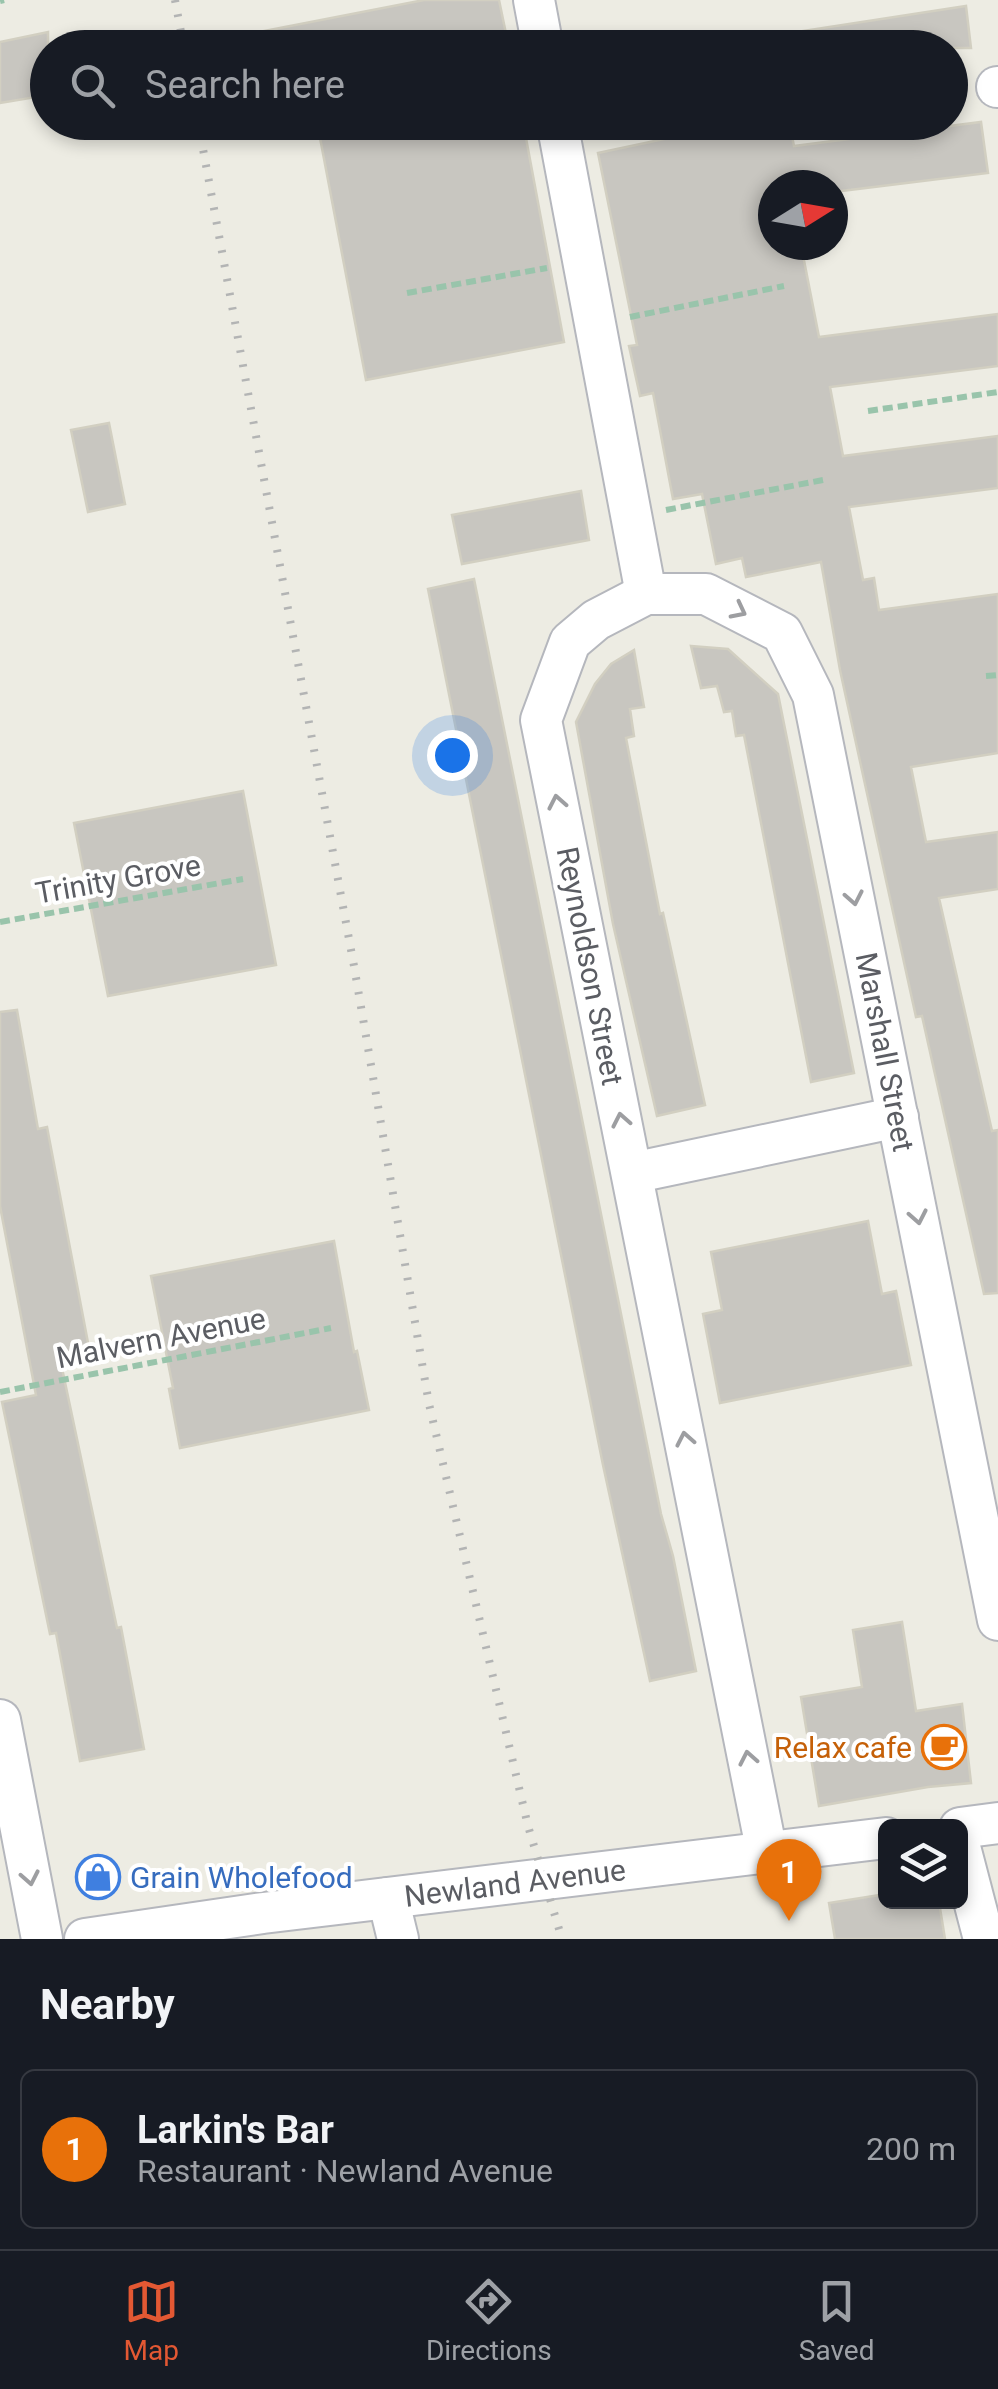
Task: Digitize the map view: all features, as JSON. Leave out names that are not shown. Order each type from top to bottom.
[{"type":"street","points":[[534,0],[540,30]]},
{"type":"street","points":[[560,140],[646,594]]},
{"type":"street","name":"Marshall Street","points":[[646,594],[706,594],[782,632],[813,695],[998,1620]]},
{"type":"street","name":"Reynoldson Street","points":[[646,594],[596,620],[570,642],[541,720],[767,1854]]},
{"type":"street","points":[[632,1173],[898,1117]]},
{"type":"street","points":[[0,1720],[42,1939]]},
{"type":"street","points":[[968,1827],[998,1824]]},
{"type":"street","name":"Newland Avenue","points":[[86,1939],[878,1839]]},
{"type":"street","points":[[968,1878],[984,1939]]},
{"type":"street","points":[[388,1898],[398,1939]]},
{"type":"path","points":[[408,293],[583,262]]},
{"type":"path","points":[[594,324],[784,286]]},
{"type":"path","points":[[868,411],[998,392]]},
{"type":"path","points":[[631,516],[823,480]]},
{"type":"path","points":[[986,676],[998,674]]},
{"type":"path","name":"Trinity Grove","points":[[0,922],[243,880]]},
{"type":"path","name":"Malvern Avenue","points":[[0,1392],[331,1328]]},
{"type":"building","points":[[424,0],[499,0],[505,30],[269,30]]},
{"type":"building","points":[[966,6],[971,48],[968,30],[810,30]]},
{"type":"building","points":[[30,36],[30,98],[0,103],[0,42]]},
{"type":"building","points":[[981,122],[988,173],[848,190],[848,170],[758,170],[758,260],[804,260],[819,337],[998,314],[998,366],[830,387],[843,456],[998,436],[998,488],[849,507],[863,580],[874,578],[879,610],[998,594],[998,753],[911,767],[926,842],[998,832],[998,889],[939,898],[992,1131],[998,1130],[998,1293],[984,1294],[922,1016],[916,1017],[840,670],[821,562],[746,577],[742,558],[716,564],[702,494],[673,499],[653,393],[640,396],[629,346],[637,345],[598,153],[659,140],[793,140],[794,146],[841,140],[968,140],[968,124]]},
{"type":"building","points":[[320,140],[526,140],[564,342],[366,380]]},
{"type":"building","points":[[109,423],[125,504],[88,512],[71,430]]},
{"type":"building","points":[[581,491],[589,540],[462,564],[452,515]]},
{"type":"building","points":[[474,579],[661,1514],[696,1671],[650,1681],[603,1465],[428,589]]},
{"type":"building","points":[[691,646],[728,649],[778,694],[854,1073],[811,1082],[744,735],[736,736],[732,711],[724,712],[717,686],[701,688]]},
{"type":"building","points":[[634,650],[644,707],[630,709],[634,736],[626,738],[660,914],[663,913],[705,1105],[657,1116],[613,924],[576,722],[595,684],[611,664]]},
{"type":"building","points":[[243,791],[276,965],[108,996],[74,823]]},
{"type":"building","points":[[17,1010],[38,1129],[47,1127],[89,1348],[59,1354],[117,1628],[121,1627],[144,1749],[80,1761],[56,1633],[50,1634],[2,1402],[36,1395],[0,1206],[0,1012]]},
{"type":"building","points":[[868,1221],[882,1294],[896,1291],[911,1365],[720,1403],[703,1314],[722,1310],[711,1252]]},
{"type":"building","points":[[334,1241],[369,1410],[180,1448],[169,1389],[173,1388],[151,1276]]},
{"type":"building","points":[[902,1622],[916,1711],[962,1704],[971,1783],[819,1806],[801,1697],[862,1687],[853,1630]]},
{"type":"building","points":[[878,1895],[878,1909],[940,1909],[945,1939],[835,1939],[829,1903]]},
{"type":"railway","points":[[175,0],[181,30]]},
{"type":"railway","points":[[201,140],[354,966],[429,1404],[528,1826],[562,1939]]},
{"type":"place","name":"Relax cafe","points":[[944,1747]]},
{"type":"place","name":"Grain Wholefood","points":[[98,1877]]},
{"type":"place","name":"Larkin's Bar","points":[[789,1921]]}]
